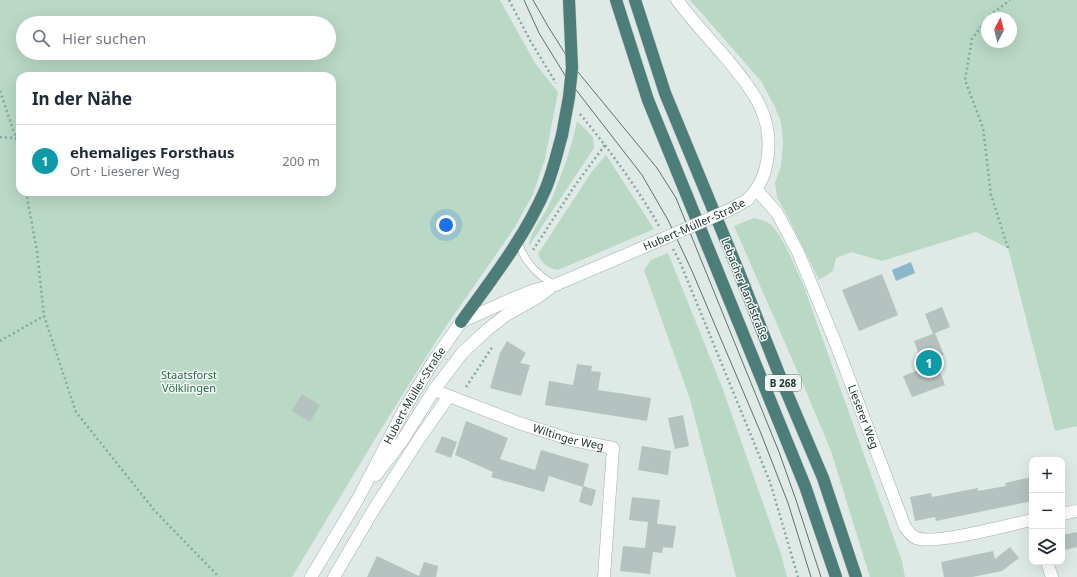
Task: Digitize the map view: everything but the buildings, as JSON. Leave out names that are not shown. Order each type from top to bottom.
[{"type":"highway","points":[[461,322],[518,242],[546,187],[555,163],[569,97],[572,68],[569,0]]},
{"type":"highway","name":"Lebacher Landstraße","points":[[616,0],[648,100],[802,479],[836,577]]},
{"type":"highway","name":"Lebacher Landstraße","points":[[635,0],[665,92],[820,472],[856,577]]},
{"type":"main road","name":"Hubert-Müller-Straße","points":[[312,577],[359,497],[405,408],[433,362],[461,322],[534,290],[555,285],[728,210],[747,200],[757,190],[764,173],[770,145],[768,126],[760,105],[754,93],[677,0]]},
{"type":"main road","name":"Lieserer Weg","points":[[757,190],[779,216],[798,252],[836,344],[905,527],[914,537],[923,540],[948,538],[1029,521]]},
{"type":"main road","name":"Hubert-Müller-Straße","points":[[359,497],[402,441],[434,390],[463,352],[506,315],[538,297],[555,285]]},
{"type":"main road","points":[[334,577],[374,509],[415,445],[453,398],[434,390]]},
{"type":"main road","name":"Wiltinger Weg","points":[[453,398],[519,423],[572,440],[613,448],[604,577]]},
{"type":"main road","points":[[1065,513],[1077,511]]},
{"type":"main road","points":[[1048,565],[1052,577]]},
{"type":"lane","points":[[518,242],[521,252],[530,266],[541,277],[555,285]]},
{"type":"path","points":[[509,0],[531,42],[561,89]]},
{"type":"path","points":[[1008,248],[991,194],[983,128],[965,80],[972,39],[989,16],[1010,0]]},
{"type":"path","points":[[0,91],[16,138],[0,137]]},
{"type":"path","points":[[576,108],[606,145],[662,230]]},
{"type":"path","points":[[533,250],[576,184],[606,145]]},
{"type":"path","points":[[27,196],[37,251],[44,316],[76,412],[155,510],[219,577]]},
{"type":"path","points":[[669,243],[680,262],[770,482],[798,577]]},
{"type":"path","points":[[0,341],[44,316]]},
{"type":"path","points":[[453,398],[494,344]]},
{"type":"green space","name":"Staatsforst Völklingen","points":[[0,0],[500,0],[535,63],[558,92],[545,159],[533,194],[515,227],[440,335],[378,434],[292,577],[0,577]]},
{"type":"green space","points":[[690,0],[1077,0],[1077,426],[1055,431],[1008,248],[976,232],[882,261],[851,252],[836,258],[833,271],[819,280],[777,198],[775,183],[781,166],[783,143],[781,122],[761,81]]},
{"type":"green space","points":[[577,121],[593,137],[594,148],[529,246],[534,230],[549,205],[558,185],[569,153]]},
{"type":"green space","points":[[606,155],[654,229],[558,270],[549,267],[543,263],[538,254],[593,170]]},
{"type":"green space","points":[[754,218],[767,222],[778,233],[804,287],[902,561],[905,577],[870,577],[831,451],[734,226]]},
{"type":"green space","points":[[668,253],[722,387],[781,554],[787,577],[736,577],[690,399],[644,270],[651,260]]},
{"type":"water","points":[[911,262],[915,273],[896,281],[892,270]]},
{"type":"tram line","points":[[524,0],[539,33],[566,77],[642,175],[668,220],[692,271],[760,431],[788,503],[811,577]]},
{"type":"tram line","points":[[533,0],[573,66],[657,168],[676,198],[779,452],[821,577]]},
{"type":"place","name":"ehemaliges Forsthaus","points":[[929,363]]}]
